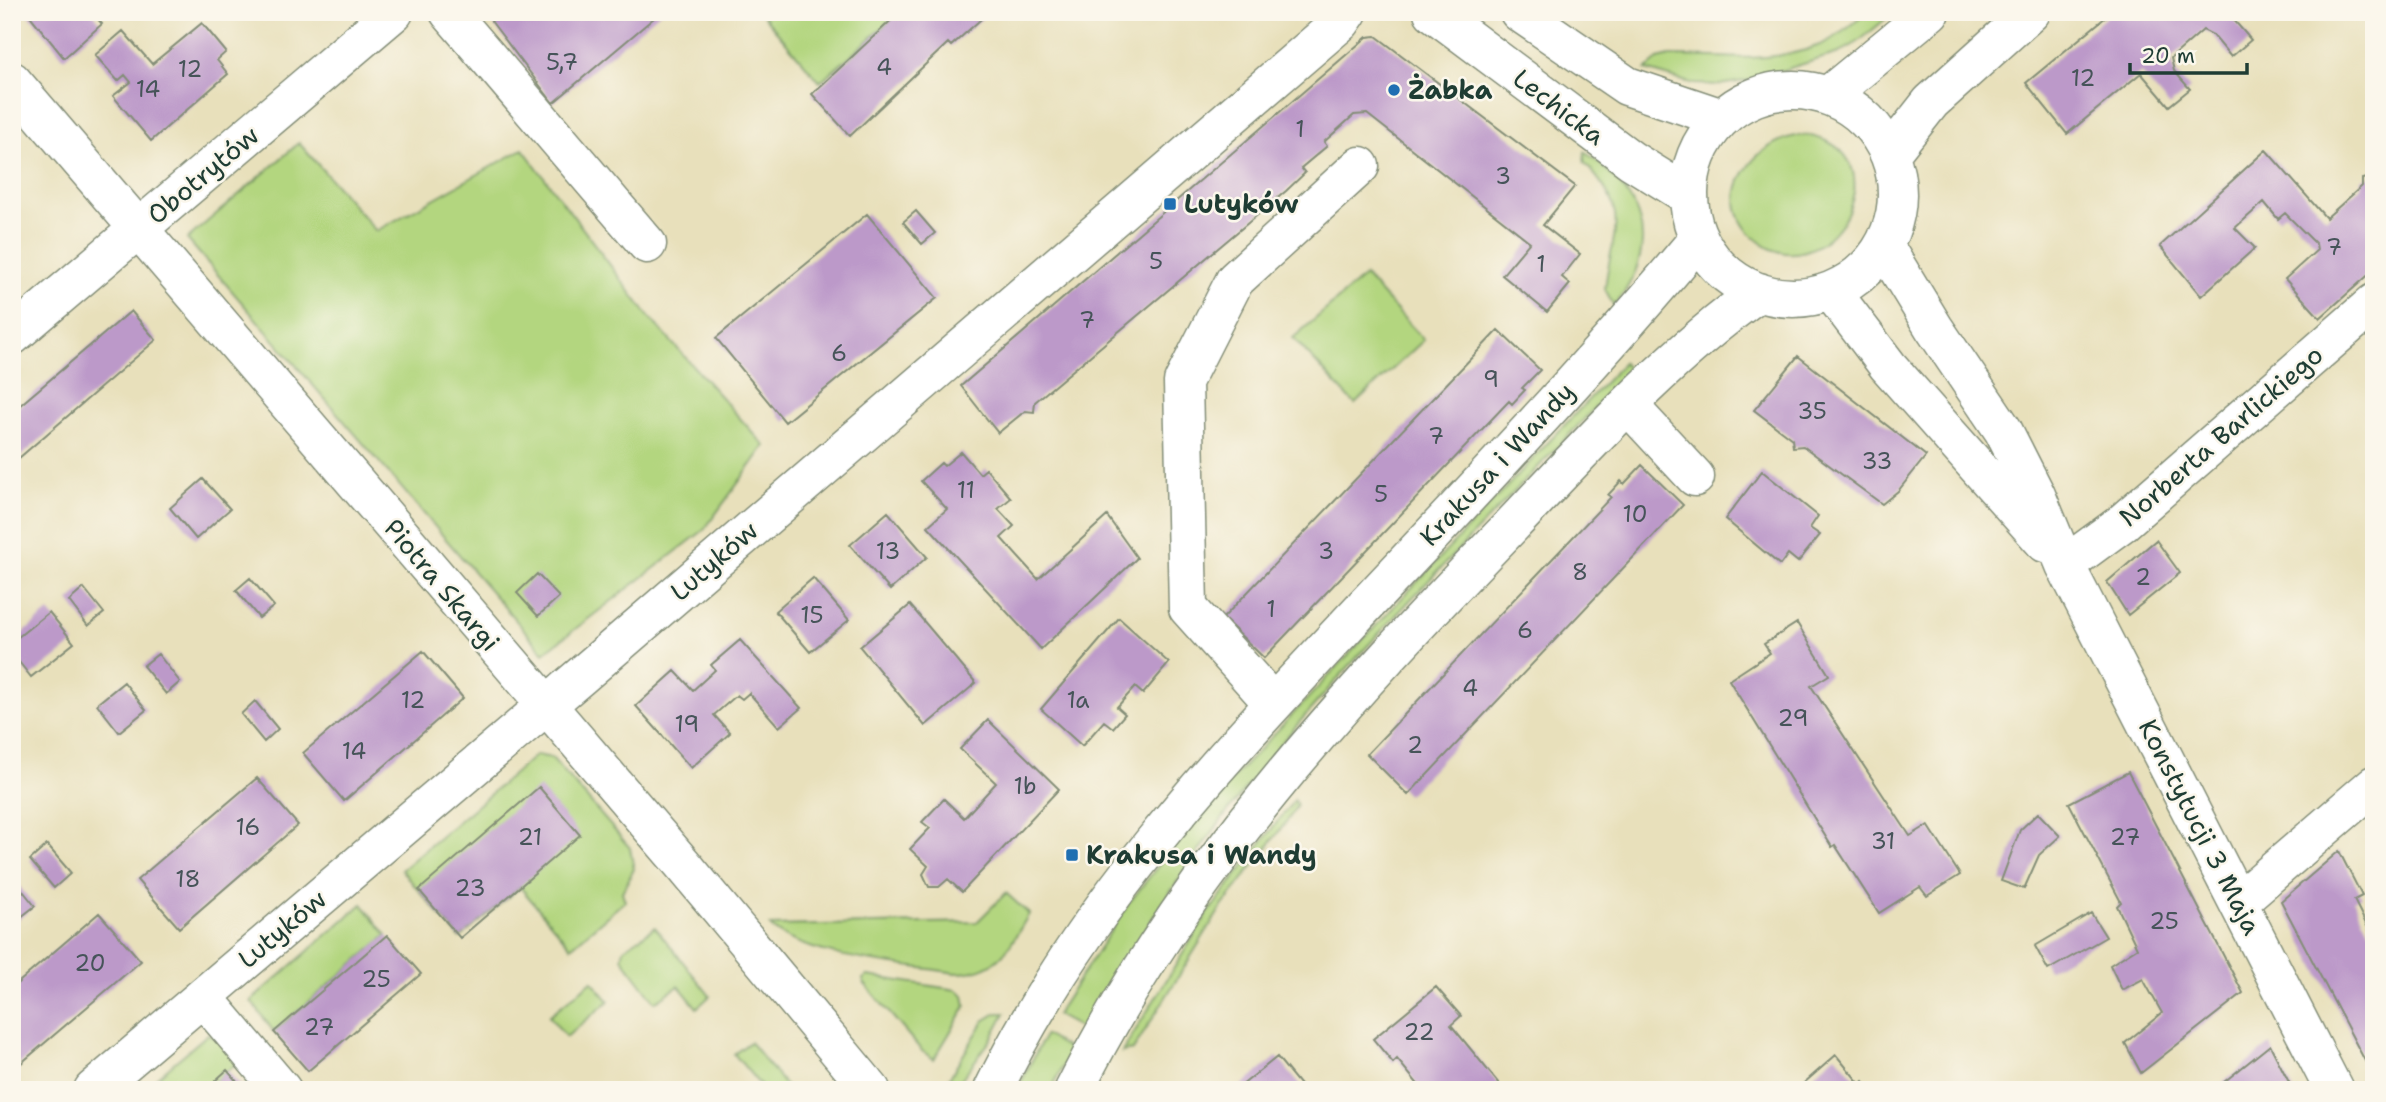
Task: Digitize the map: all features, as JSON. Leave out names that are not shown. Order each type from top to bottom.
[{"type":"street","name":"Obotrytów","points":[[12,336],[394,12]]},
{"type":"street","points":[[449,12],[647,244]]},
{"type":"street","name":"Lutyków","points":[[93,1090],[546,706],[1341,22],[1348,12]]},
{"type":"street","name":"Lechicka","points":[[1433,12],[1631,160],[1689,196]]},
{"type":"street","points":[[1829,95],[1930,12]]},
{"type":"street","points":[[1890,154],[1931,102],[2031,12]]},
{"type":"street","name":"Lechicka","points":[[1542,19],[1627,86],[1721,118]]},
{"type":"street","name":"Piotra Skargi","points":[[12,81],[871,1090]]},
{"type":"street","points":[[1800,89],[1829,95],[1854,108],[1875,129],[1890,154],[1897,185],[1896,217],[1884,246],[1870,265],[1831,291],[1807,297],[1782,297],[1759,292],[1734,280],[1714,261],[1699,238],[1692,218],[1689,196],[1693,167],[1703,141],[1721,118],[1745,101],[1772,91],[1800,89]]},
{"type":"street","points":[[1273,703],[1188,608],[1183,382],[1235,280],[1360,166]]},
{"type":"street","name":"Krakusa i Wandy","points":[[993,1090],[1033,1015],[1100,908],[1181,805],[1606,348],[1699,238]]},
{"type":"street","name":"Konstytucji 3 Maja","points":[[1884,246],[1934,328],[2003,430],[2036,495],[2065,565],[2334,1090]]},
{"type":"street","name":"Konstytucji 3 Maja","points":[[1831,291],[1888,366],[2065,565]]},
{"type":"street","name":"Krakusa i Wandy","points":[[1074,1090],[1145,964],[1226,846],[1300,753],[1487,550],[1628,405],[1759,292]]},
{"type":"street","name":"Norberta Barlickiego","points":[[2065,565],[2121,524],[2374,303]]},
{"type":"street","points":[[1628,405],[1695,477]]},
{"type":"street","points":[[2239,901],[2374,785]]},
{"type":"street","points":[[202,997],[282,1090]]},
{"type":"green space","points":[[760,12],[901,12],[820,82]]},
{"type":"green space","points":[[1867,12],[1894,12],[1858,42],[1839,53],[1751,80],[1719,85],[1694,84],[1646,70],[1658,59],[1670,56],[1745,58],[1800,52],[1831,40]]},
{"type":"green space","points":[[1806,135],[1837,147],[1852,168],[1854,193],[1845,217],[1828,238],[1806,251],[1780,252],[1753,236],[1741,220],[1736,203],[1738,187],[1745,171],[1756,157],[1788,138]]},
{"type":"green space","points":[[299,143],[376,231],[523,149],[649,317],[765,446],[704,530],[544,653],[187,239]]},
{"type":"green space","points":[[1585,152],[1621,185],[1633,203],[1640,222],[1642,241],[1639,262],[1614,306],[1605,289],[1616,222],[1614,209],[1609,195],[1584,162]]},
{"type":"green space","points":[[1365,276],[1424,340],[1355,404],[1293,338]]},
{"type":"green space","points":[[1623,363],[1633,373],[1592,411],[1398,614],[1257,773],[1178,880],[1082,1029],[1056,1015],[1129,903],[1198,815]]},
{"type":"green space","points":[[536,755],[552,758],[630,848],[634,869],[622,892],[625,901],[571,947],[520,887],[460,938],[401,870]]},
{"type":"green space","points":[[1294,800],[1297,805],[1290,817],[1221,908],[1133,1050],[1122,1052],[1208,913]]},
{"type":"green space","points":[[1006,893],[1029,914],[1001,956],[993,963],[971,972],[956,973],[831,953],[785,937],[770,926],[977,922]]},
{"type":"green space","points":[[362,904],[387,935],[274,1032],[251,1001]]},
{"type":"green space","points":[[655,927],[710,996],[697,1008],[679,986],[655,1002],[622,958],[624,949]]},
{"type":"green space","points":[[868,976],[957,990],[964,995],[966,1006],[934,1059],[922,1051],[864,983],[863,979]]},
{"type":"green space","points":[[592,981],[609,1001],[566,1037],[549,1016]]},
{"type":"green space","points":[[997,1013],[1005,1013],[990,1041],[953,1090],[942,1090],[984,1021]]},
{"type":"green space","points":[[208,1034],[223,1041],[241,1059],[205,1090],[142,1090]]},
{"type":"green space","points":[[1045,1035],[1071,1050],[1051,1090],[1017,1090]]},
{"type":"green space","points":[[750,1042],[789,1090],[764,1090],[734,1054]]},
{"type":"building","points":[[27,12],[92,12],[102,24],[64,58]]},
{"type":"building","points":[[501,12],[661,12],[553,103],[491,21]]},
{"type":"building","points":[[900,12],[989,12],[951,46],[948,43],[850,136],[812,94]]},
{"type":"building","points":[[2112,12],[2227,12],[2251,40],[2231,57],[2213,35],[2203,30],[2171,58],[2174,71],[2190,89],[2169,106],[2141,73],[2067,134],[2026,83]]},
{"type":"building","points":[[202,23],[226,52],[217,60],[228,74],[151,141],[113,96],[131,82],[125,75],[118,81],[95,55],[123,31],[152,64]]},
{"type":"building","points":[[1376,36],[1575,186],[1543,225],[1580,254],[1562,277],[1570,284],[1547,312],[1502,275],[1530,242],[1367,114],[1354,115],[1324,142],[1327,146],[1301,168],[1305,173],[1286,191],[1035,402],[1034,412],[1025,411],[998,433],[961,386],[1367,37]]},
{"type":"building","points":[[2266,150],[2326,218],[2362,186],[2362,179],[2374,176],[2374,270],[2320,318],[2285,279],[2317,250],[2316,244],[2285,213],[2278,219],[2264,202],[2235,228],[2255,248],[2201,296],[2160,246]]},
{"type":"building","points":[[916,211],[935,233],[922,244],[903,222]]},
{"type":"building","points":[[867,214],[937,298],[785,422],[716,338]]},
{"type":"building","points":[[131,311],[156,340],[12,464],[12,412]]},
{"type":"building","points":[[1498,330],[1540,370],[1522,388],[1525,390],[1512,404],[1509,401],[1264,658],[1223,618]]},
{"type":"building","points":[[1798,356],[1926,456],[1898,491],[1882,504],[1803,446],[1793,447],[1792,439],[1754,410]]},
{"type":"building","points":[[961,452],[980,474],[986,469],[1011,498],[998,509],[1014,526],[1001,538],[1038,579],[1107,516],[1137,558],[1041,649],[928,526],[947,509],[921,481],[941,463],[944,466]]},
{"type":"building","points":[[1642,465],[1683,505],[1408,795],[1367,754],[1611,497],[1608,495],[1621,481],[1624,484]]},
{"type":"building","points":[[1762,471],[1818,516],[1810,528],[1820,535],[1798,562],[1788,554],[1780,565],[1725,519]]},
{"type":"building","points":[[203,479],[230,509],[196,539],[170,508]]},
{"type":"building","points":[[888,512],[927,557],[890,590],[850,545]]},
{"type":"building","points":[[2156,540],[2180,573],[2128,615],[2107,582]]},
{"type":"building","points":[[537,574],[559,597],[538,616],[517,593]]},
{"type":"building","points":[[250,578],[274,606],[259,618],[236,590]]},
{"type":"building","points":[[813,578],[849,620],[810,652],[775,611]]},
{"type":"building","points":[[84,588],[104,613],[88,626],[69,601]]},
{"type":"building","points":[[910,605],[976,683],[925,726],[860,647]]},
{"type":"building","points":[[49,612],[74,643],[31,677],[12,653],[12,642]]},
{"type":"building","points":[[1119,618],[1169,663],[1143,694],[1135,687],[1117,707],[1125,714],[1113,728],[1104,721],[1082,746],[1041,709]]},
{"type":"building","points":[[1797,623],[1829,675],[1811,686],[1910,836],[1928,825],[1960,875],[1927,896],[1920,887],[1879,913],[1835,845],[1832,847],[1729,680],[1770,653],[1764,644]]},
{"type":"building","points":[[740,640],[801,708],[779,727],[749,693],[742,699],[737,695],[714,715],[730,733],[691,768],[636,706],[675,671],[693,690],[715,670],[711,665]]},
{"type":"building","points":[[423,651],[463,698],[344,801],[303,753]]},
{"type":"building","points":[[158,654],[180,682],[166,694],[143,666]]},
{"type":"building","points":[[124,682],[146,710],[119,732],[97,704]]},
{"type":"building","points":[[255,701],[278,729],[264,742],[241,714]]},
{"type":"building","points":[[988,720],[1059,789],[962,892],[948,879],[939,887],[929,887],[923,874],[928,866],[910,849],[930,828],[922,822],[944,799],[964,818],[996,783],[960,749]]},
{"type":"building","points":[[2128,772],[2243,993],[2141,1073],[2125,1043],[2162,1013],[2143,979],[2122,990],[2110,965],[2137,948],[2117,906],[2121,902],[2069,803]]},
{"type":"building","points":[[257,778],[298,825],[179,928],[137,880]]},
{"type":"building","points":[[539,787],[580,835],[460,938],[419,890]]},
{"type":"building","points":[[2038,813],[2060,836],[2039,855],[2024,889],[2001,881],[2020,830]]},
{"type":"building","points":[[47,845],[71,873],[54,888],[30,860]]},
{"type":"building","points":[[2339,851],[2362,896],[2354,900],[2370,932],[2374,930],[2374,1078],[2281,901]]},
{"type":"building","points":[[12,877],[35,906],[16,921],[12,917]]},
{"type":"building","points":[[99,913],[141,961],[20,1064],[12,1055],[12,988]]},
{"type":"building","points":[[2091,913],[2106,937],[2048,970],[2035,946]]},
{"type":"building","points":[[387,935],[421,974],[308,1071],[274,1032]]},
{"type":"building","points":[[1436,987],[1461,1016],[1451,1025],[1504,1090],[1419,1090],[1421,1088],[1397,1059],[1393,1063],[1373,1039]]},
{"type":"building","points":[[2270,1045],[2293,1090],[2214,1090]]},
{"type":"building","points":[[1836,1055],[1860,1084],[1863,1081],[1870,1090],[1796,1090]]},
{"type":"building","points":[[1277,1057],[1304,1090],[1236,1090]]},
{"type":"building","points":[[227,1070],[244,1090],[205,1090]]},
{"type":"place","name":"Żabka","points":[[1394,90]]},
{"type":"place","name":"Lutyków","points":[[1170,204]]},
{"type":"place","name":"Krakusa i Wandy","points":[[1072,855]]}]
